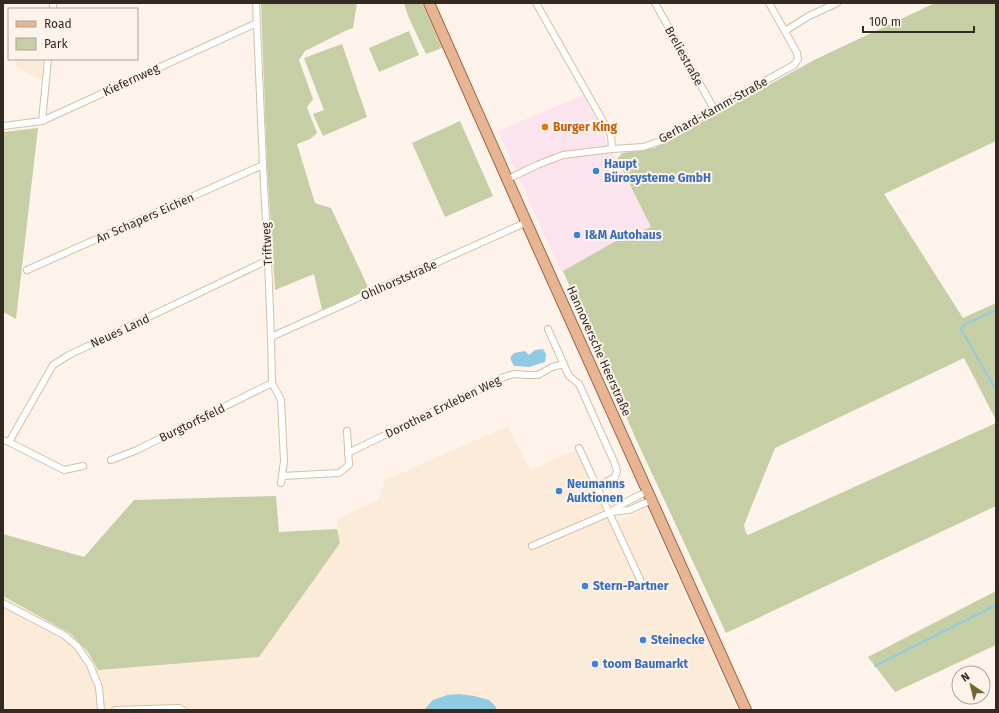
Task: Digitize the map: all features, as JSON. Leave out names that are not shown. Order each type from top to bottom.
[{"type":"main road","name":"Hannoversche Heerstraße","points":[[429,3],[746,710]]},
{"type":"street","name":"Triftweg","points":[[256,3],[272,337],[272,384],[281,400],[284,461],[281,483]]},
{"type":"street","points":[[536,3],[611,135],[612,149]]},
{"type":"street","name":"Breliestraße","points":[[654,3],[714,109]]},
{"type":"street","points":[[769,3],[785,31],[809,16],[837,3]]},
{"type":"street","name":"Kiefernweg","points":[[3,126],[42,121],[257,23]]},
{"type":"street","name":"Gerhard-Kamm-Straße","points":[[508,179],[537,165],[563,155],[643,147],[667,139],[714,109],[794,65],[798,59],[797,53],[785,31]]},
{"type":"street","points":[[42,121],[48,60]]},
{"type":"street","name":"An Schapers Eichen","points":[[27,270],[263,166]]},
{"type":"street","name":"Ohlhorststraße","points":[[272,337],[527,222]]},
{"type":"street","name":"Neues Land","points":[[83,466],[64,470],[6,441],[54,365],[69,355],[268,260]]},
{"type":"street","points":[[548,329],[569,376],[579,384],[615,464],[617,471],[615,477],[597,487]]},
{"type":"street","name":"Dorothea Erxleben Weg","points":[[348,453],[504,377],[514,374],[538,374],[552,367],[564,364]]},
{"type":"street","name":"Burgtorfsfeld","points":[[111,460],[137,450],[272,384]]},
{"type":"street","points":[[282,476],[339,473],[348,465],[347,431]]},
{"type":"street","points":[[579,448],[644,588]]},
{"type":"street","points":[[532,546],[609,513],[626,502],[650,496]]},
{"type":"street","points":[[609,513],[629,510],[650,496]]},
{"type":"street","points":[[3,603],[64,635],[77,646],[90,665],[99,687],[101,710]]},
{"type":"street","points":[[115,710],[179,708],[183,710]]},
{"type":"shaded area","points":[[17,60],[43,60],[41,80],[14,66]]},
{"type":"shaded area","points":[[583,95],[651,227],[614,242],[563,271],[560,270],[498,131]]},
{"type":"shaded area","points":[[508,426],[530,470],[576,450],[610,524],[646,508],[737,710],[3,710],[3,596],[71,634],[88,652],[98,670],[340,543],[337,529],[337,519],[378,500],[385,480]]},
{"type":"green space","points":[[261,3],[357,3],[353,28],[305,51],[299,60],[313,99],[307,107],[317,133],[310,139],[297,144],[315,203],[331,208],[369,289],[322,310],[314,274],[275,290],[267,165]]},
{"type":"green space","points":[[404,3],[422,3],[442,48],[426,54],[408,16]]},
{"type":"green space","points":[[935,3],[996,3],[996,141],[884,194],[963,318],[996,303],[996,420],[964,358],[775,448],[744,525],[748,535],[996,423],[996,506],[726,633],[635,437],[563,271],[614,242],[651,227],[617,159],[622,153],[655,148],[814,60]]},
{"type":"green space","points":[[409,31],[419,55],[379,72],[369,48]]},
{"type":"green space","points":[[342,44],[367,117],[323,136],[313,114],[324,110],[304,58]]},
{"type":"green space","points":[[460,121],[493,196],[445,217],[412,143]]},
{"type":"green space","points":[[38,128],[16,319],[3,312],[3,132]]},
{"type":"green space","points":[[276,496],[279,532],[337,529],[340,543],[259,657],[98,670],[88,652],[71,634],[3,596],[3,534],[84,557],[134,500]]},
{"type":"green space","points":[[996,591],[996,645],[895,692],[868,657]]},
{"type":"water","points":[[543,349],[546,354],[545,362],[529,367],[514,366],[510,358],[514,353],[525,351],[529,355],[535,350]]},
{"type":"water","points":[[459,694],[489,700],[496,707],[496,710],[424,710],[433,700],[447,695]]},
{"type":"waterway","points":[[996,310],[964,325],[961,329],[996,390]]},
{"type":"waterway","points":[[875,666],[996,605]]},
{"type":"place","name":"Burger King","points":[[545,127]]},
{"type":"place","name":"Haupt Bürosysteme GmbH","points":[[596,171]]},
{"type":"place","name":"I&M Autohaus","points":[[577,235]]},
{"type":"place","name":"Neumanns Auktionen","points":[[559,491]]},
{"type":"place","name":"Stern-Partner","points":[[585,586]]},
{"type":"place","name":"Steinecke","points":[[643,640]]},
{"type":"place","name":"toom Baumarkt","points":[[595,664]]}]
